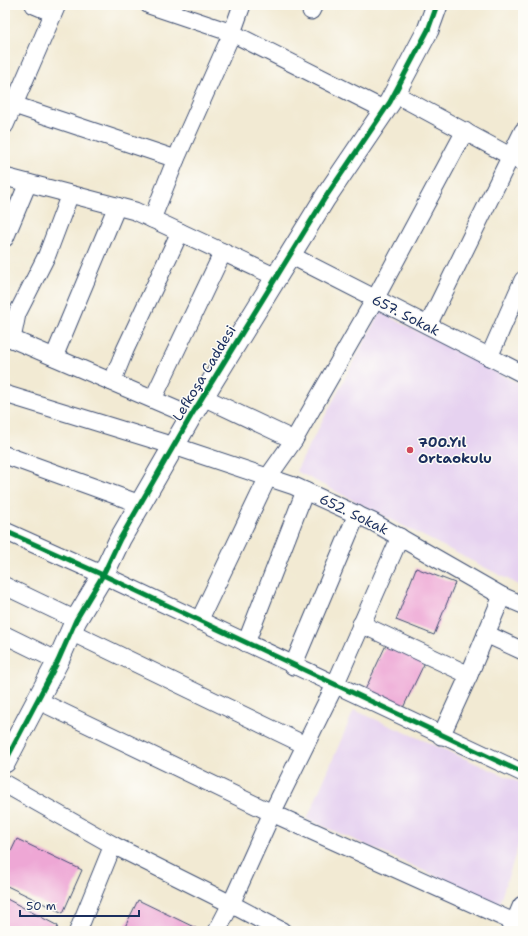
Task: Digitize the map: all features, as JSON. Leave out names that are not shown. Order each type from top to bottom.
[{"type":"street","points":[[5,125],[55,9],[34,5]]},
{"type":"street","points":[[149,5],[176,9],[390,102],[465,132],[517,159]]},
{"type":"street","points":[[152,219],[176,159],[232,33],[242,5]]},
{"type":"street","name":"Lefkoşa Caddesi","points":[[5,762],[58,661],[73,626],[103,575],[120,539],[191,416],[276,277],[325,198],[390,102],[428,30],[437,5]]},
{"type":"street","points":[[14,105],[176,159]]},
{"type":"street","points":[[428,325],[517,159],[523,131]]},
{"type":"street","points":[[199,621],[268,477],[294,440],[375,299],[465,132]]},
{"type":"street","points":[[5,177],[135,211],[276,277]]},
{"type":"street","points":[[5,238],[28,183]]},
{"type":"street","points":[[70,194],[47,255],[17,314],[8,337],[191,416]]},
{"type":"street","points":[[54,357],[117,206]]},
{"type":"street","points":[[112,382],[125,350],[180,232]]},
{"type":"street","points":[[153,400],[223,252]]},
{"type":"street","name":"657. Sokak","points":[[290,255],[523,374]]},
{"type":"street","points":[[489,356],[523,280]]},
{"type":"street","name":"652. Sokak","points":[[5,394],[174,446],[294,486],[373,522],[502,596],[523,606]]},
{"type":"street","points":[[203,397],[294,440]]},
{"type":"street","points":[[5,455],[140,504]]},
{"type":"street","points":[[246,643],[305,491]]},
{"type":"street","points":[[293,666],[356,514]]},
{"type":"street","points":[[5,531],[103,575],[441,736],[523,773]]},
{"type":"street","points":[[217,931],[335,685],[400,537]]},
{"type":"street","points":[[5,586],[73,626],[305,745]]},
{"type":"street","points":[[441,736],[469,675],[502,596]]},
{"type":"street","points":[[361,624],[469,675]]},
{"type":"street","points":[[486,634],[523,651]]},
{"type":"street","points":[[5,636],[58,661]]},
{"type":"street","points":[[37,700],[272,814],[517,920]]},
{"type":"street","points":[[5,784],[112,845],[282,931]]},
{"type":"street","points":[[78,931],[112,845]]},
{"type":"shaded area","name":"700.Yıl Ortaokulu","points":[[380,312],[523,386],[523,587],[296,471]]},
{"type":"shaded area","points":[[354,710],[523,784],[523,832],[499,904],[307,819]]},
{"type":"building","points":[[416,568],[455,583],[434,635],[396,620]]},
{"type":"building","points":[[386,645],[425,662],[402,710],[364,692]]},
{"type":"building","points":[[17,839],[82,870],[63,913],[5,885],[5,864]]},
{"type":"building","points":[[5,898],[58,926],[56,931],[5,931]]},
{"type":"building","points":[[138,900],[202,931],[123,931]]},
{"type":"cycle path","points":[[5,762],[58,661],[76,620],[103,575],[120,539],[191,416],[325,198],[390,102],[428,30],[437,5]]},
{"type":"cycle path","points":[[5,531],[103,575],[523,773]]},
{"type":"place","name":"700.Yıl Ortaokulu","points":[[410,450]]}]
